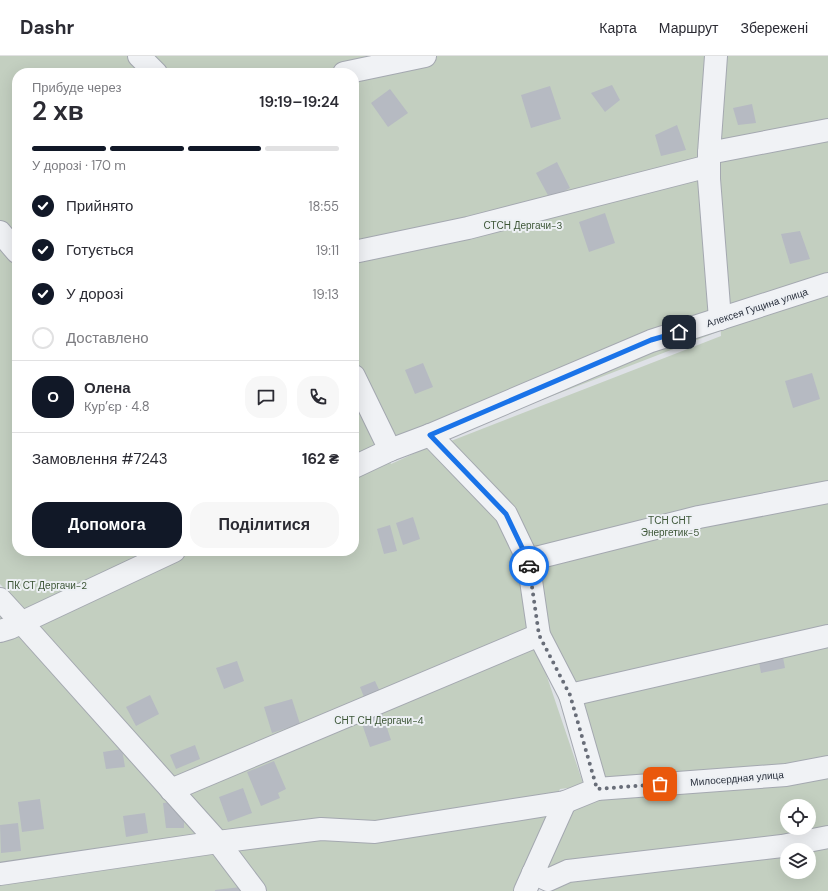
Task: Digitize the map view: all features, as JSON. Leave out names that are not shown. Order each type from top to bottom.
[{"type":"street","points":[[139,56],[151,68]]},
{"type":"street","points":[[359,70],[426,56]]},
{"type":"street","points":[[716,56],[709,160],[720,319]]},
{"type":"street","points":[[359,251],[468,228],[709,160],[828,130]]},
{"type":"street","points":[[0,232],[12,246]]},
{"type":"street","name":"Алексея Гущина улица","points":[[359,465],[390,450],[430,435],[651,340],[828,284]]},
{"type":"street","points":[[359,386],[390,450]]},
{"type":"street","points":[[430,435],[506,514],[528,560],[539,635],[570,695],[597,789]]},
{"type":"street","points":[[528,560],[699,517],[828,492]]},
{"type":"street","points":[[0,631],[163,556]]},
{"type":"street","points":[[0,599],[218,842],[255,891]]},
{"type":"street","points":[[171,790],[539,635]]},
{"type":"street","points":[[570,695],[828,636]]},
{"type":"street","name":"Милосердная улица","points":[[0,874],[218,842],[321,829],[376,832],[565,802],[597,789],[786,775],[828,767]]},
{"type":"street","points":[[539,884],[565,802]]},
{"type":"street","points":[[539,884],[568,871],[782,846],[828,837]]},
{"type":"green space","points":[[0,56],[132,56],[144,68],[12,68],[12,556],[359,556],[359,401],[391,464],[426,448],[498,518],[500,515],[433,448],[721,336],[706,56],[828,56],[828,891],[543,891],[542,887],[526,871],[588,786],[558,689],[539,653],[584,786],[560,789],[513,891],[0,891],[0,589],[33,618],[0,584]]},
{"type":"green space","name":"СТСН Дергачи-3","points":[[148,56],[704,56],[703,176],[720,331],[397,456],[359,380],[359,68],[159,68]]},
{"type":"building","points":[[612,85],[620,100],[605,112],[591,93]]},
{"type":"building","points":[[550,86],[561,119],[531,128],[521,95]]},
{"type":"building","points":[[390,89],[408,113],[388,127],[371,103]]},
{"type":"building","points":[[752,104],[756,123],[738,125],[733,108]]},
{"type":"building","points":[[677,125],[686,150],[661,156],[655,135]]},
{"type":"building","points":[[557,162],[570,188],[550,199],[536,173]]},
{"type":"building","points":[[605,213],[615,243],[589,252],[579,222]]},
{"type":"building","points":[[800,231],[810,259],[790,264],[781,234]]},
{"type":"building","points":[[423,363],[433,387],[415,394],[405,370]]},
{"type":"building","points":[[812,373],[820,399],[793,408],[785,381]]},
{"type":"building","points":[[413,517],[420,539],[403,545],[396,523]]},
{"type":"building","points":[[390,525],[397,551],[384,554],[377,529]]},
{"type":"building","points":[[781,647],[785,668],[761,673],[757,652]]},
{"type":"building","points":[[237,661],[244,681],[224,689],[216,668]]},
{"type":"building","points":[[375,681],[382,696],[366,702],[360,687]]},
{"type":"building","points":[[150,695],[159,714],[136,726],[126,707]]},
{"type":"building","points":[[292,699],[300,724],[272,733],[264,707]]},
{"type":"building","points":[[382,713],[391,740],[370,747],[361,721]]},
{"type":"building","points":[[195,745],[200,759],[176,769],[170,755]]},
{"type":"building","points":[[122,749],[125,767],[106,769],[103,752]]},
{"type":"building","points":[[274,761],[286,789],[278,793],[280,798],[261,806],[247,772]]},
{"type":"building","points":[[243,788],[252,813],[228,822],[219,797]]},
{"type":"building","points":[[40,799],[44,829],[22,832],[18,802]]},
{"type":"building","points":[[172,802],[184,820],[184,828],[166,828],[163,803]]},
{"type":"building","points":[[145,813],[148,833],[126,837],[123,816]]},
{"type":"building","points":[[18,823],[21,851],[1,853],[0,825]]},
{"type":"building","points":[[241,887],[240,891],[215,891],[215,890]]},
{"type":"way so far","points":[[529,566],[539,635],[570,695],[597,789],[660,784]]},
{"type":"route","points":[[529,566],[528,560],[506,514],[430,435],[651,340],[679,332]]},
{"type":"park label","name":"ТСН СНТ Энергетик-5","points":[[670,526]]},
{"type":"park label","name":"ПК СТ Дергачи-2","points":[[47,585]]},
{"type":"park label","name":"СНТ СН Дергачи-4","points":[[379,720]]}]
